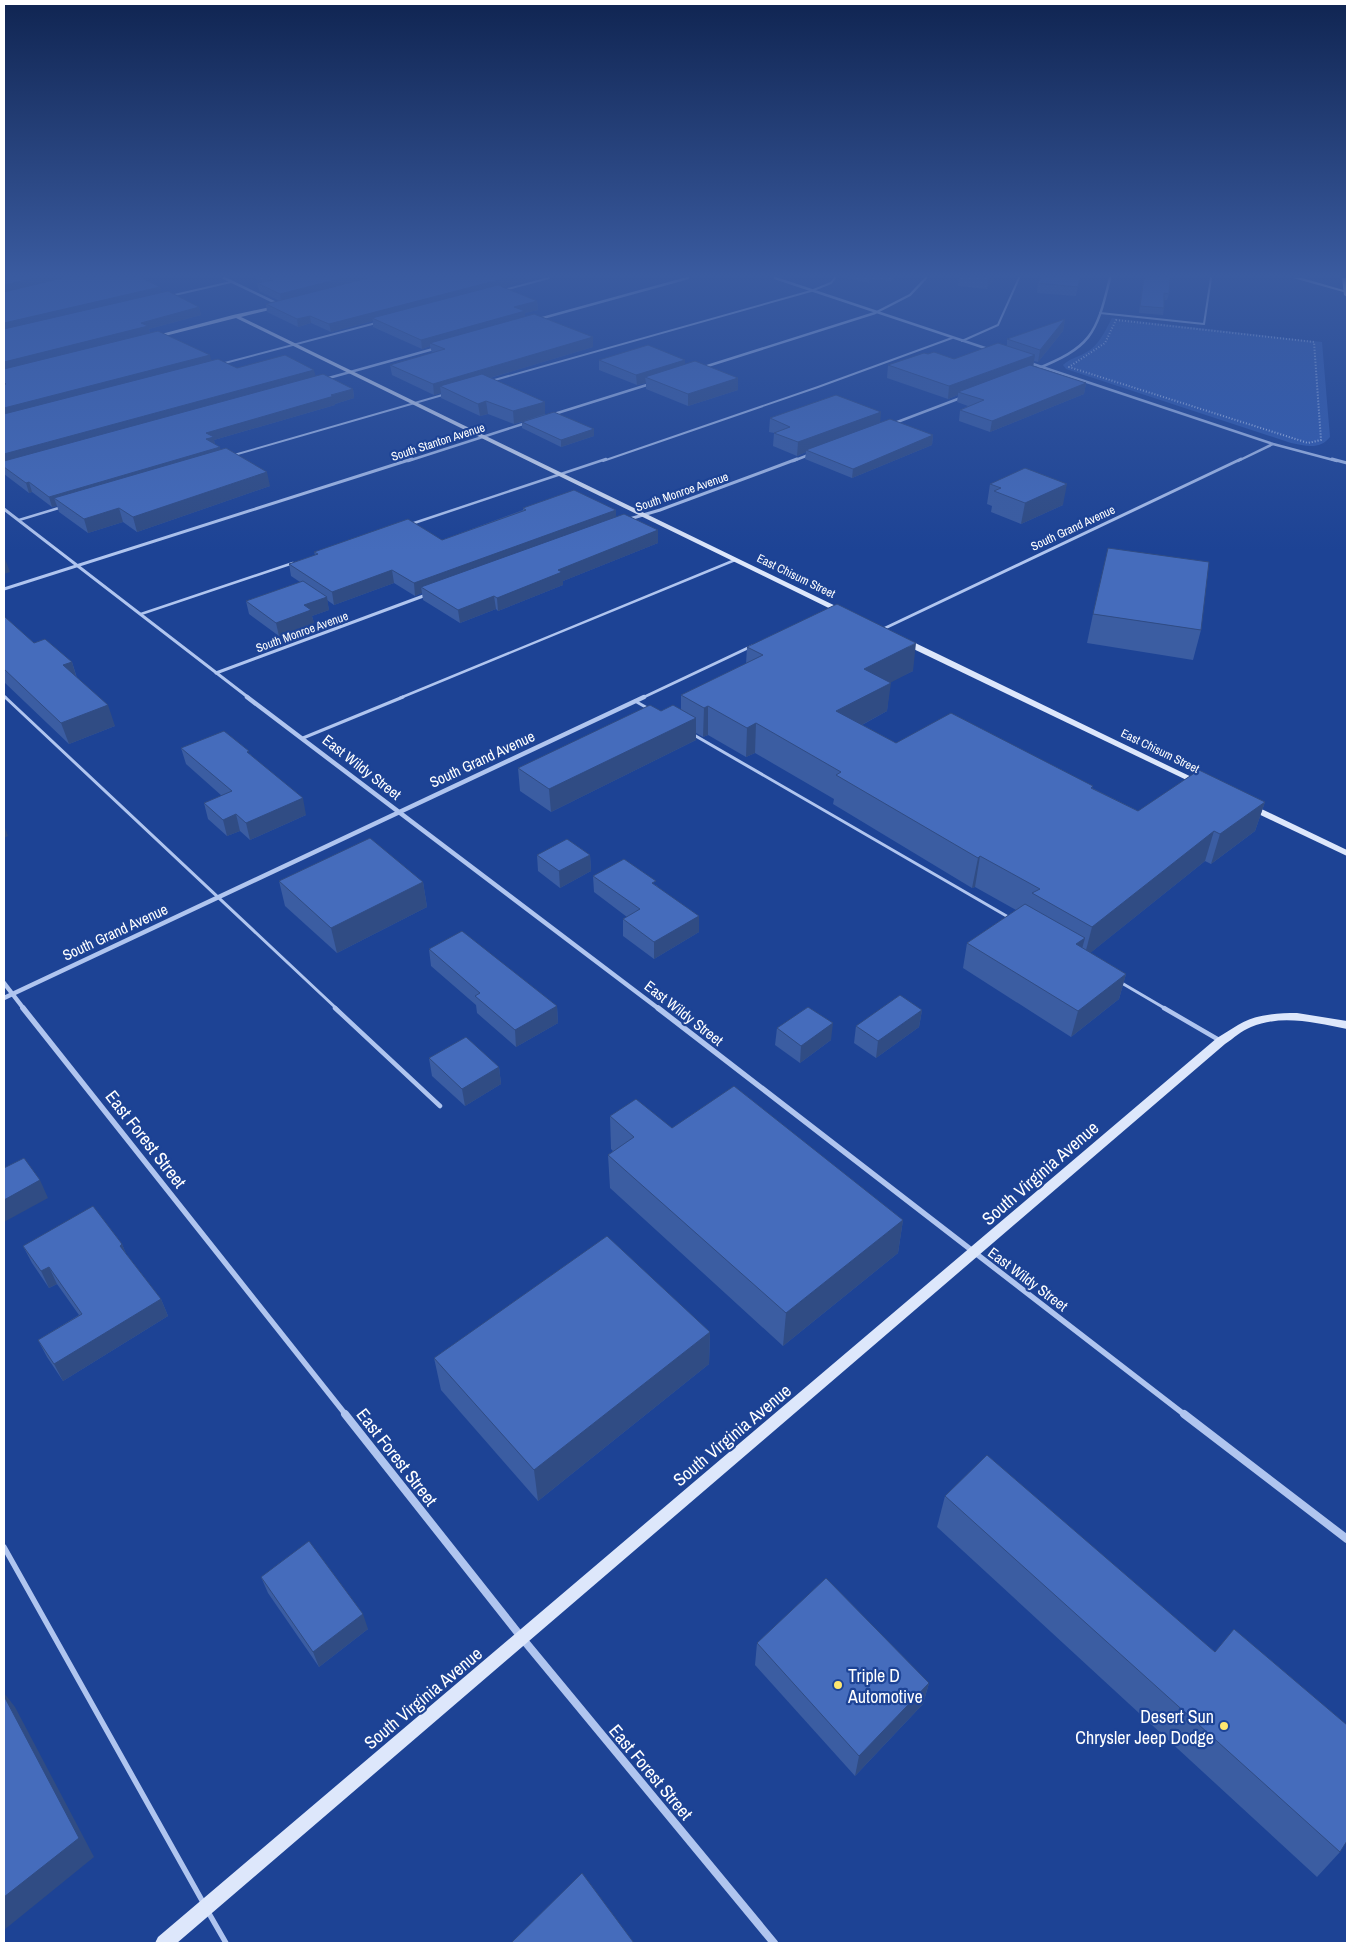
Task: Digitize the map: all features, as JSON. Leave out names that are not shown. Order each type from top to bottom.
[{"type":"street","name":"East Chisum Street","points":[[343,369],[850,615]]},
{"type":"street","points":[[321,380],[361,369]]},
{"type":"street","points":[[1048,369],[1273,444],[1347,463]]},
{"type":"street","points":[[549,416],[652,384]]},
{"type":"street","points":[[884,426],[968,395]]},
{"type":"street","name":"South Stanton Avenue","points":[[4,589],[531,422]]},
{"type":"street","name":"South Grand Avenue","points":[[882,630],[1273,444]]},
{"type":"street","name":"South Monroe Avenue","points":[[624,521],[660,510],[819,451]]},
{"type":"street","name":"East Wildy Street","points":[[4,509],[216,674],[653,1004],[974,1254],[1347,1539]]},
{"type":"street","name":"South Monroe Avenue","points":[[216,674],[430,594]]},
{"type":"street","points":[[826,611],[834,607]]},
{"type":"street","points":[[874,626],[890,634]]},
{"type":"street","name":"East Chisum Street","points":[[899,638],[1204,784]]},
{"type":"street","name":"South Grand Avenue","points":[[4,998],[756,644]]},
{"type":"street","points":[[1240,802],[1347,853]]},
{"type":"street","name":"East Forest Street","points":[[4,983],[522,1638],[774,1943]]},
{"type":"street","name":"South Virginia Avenue","points":[[164,1943],[974,1254],[1221,1041],[1247,1024],[1269,1018],[1308,1018],[1347,1025]]},
{"type":"lane","points":[[490,381],[533,369]]},
{"type":"lane","points":[[402,527],[870,369]]},
{"type":"lane","points":[[229,457],[452,392]]},
{"type":"lane","points":[[19,520],[64,506]]},
{"type":"lane","points":[[303,738],[736,559]]},
{"type":"lane","points":[[141,614],[300,561]]},
{"type":"lane","points":[[4,696],[440,1106]]},
{"type":"lane","points":[[635,701],[652,711]]},
{"type":"lane","points":[[687,731],[1014,921]]},
{"type":"lane","points":[[1118,981],[1221,1041]]},
{"type":"lane","points":[[4,1546],[226,1943]]},
{"type":"path","points":[[1075,369],[1308,444],[1321,440],[1316,369]]},
{"type":"shaded area","points":[[1066,369],[1324,369],[1330,437],[1322,444],[1312,446],[1291,443]]},
{"type":"building","points":[[4,369],[156,369],[4,408],[4,385],[6,384],[4,382]]},
{"type":"building","points":[[180,369],[314,370],[4,454],[4,414]]},
{"type":"building","points":[[399,369],[485,369],[433,384]]},
{"type":"building","points":[[621,369],[656,369],[636,375]]},
{"type":"building","points":[[670,369],[715,369],[738,378],[688,394],[645,377]]},
{"type":"building","points":[[899,369],[997,369],[949,386]]},
{"type":"building","points":[[1020,369],[1042,369],[1086,383],[992,421],[960,410],[984,400],[958,392]]},
{"type":"building","points":[[323,374],[353,389],[206,433],[214,437],[206,439],[220,447],[49,497],[4,467],[4,461]]},
{"type":"building","points":[[482,374],[545,402],[513,411],[486,401],[478,404],[440,386]]},
{"type":"building","points":[[836,395],[881,412],[798,442],[774,433],[790,427],[770,418]]},
{"type":"building","points":[[554,412],[594,429],[561,440],[522,422]]},
{"type":"building","points":[[890,419],[933,435],[853,469],[806,450]]},
{"type":"building","points":[[226,448],[267,472],[133,517],[119,508],[84,519],[54,498]]},
{"type":"building","points":[[1025,468],[1067,484],[1025,503],[994,491],[1001,488],[990,484]]},
{"type":"building","points":[[574,490],[616,510],[414,583],[392,570],[332,592],[289,564],[318,554],[314,552],[408,519],[442,540],[526,510],[523,508]]},
{"type":"building","points":[[624,514],[658,530],[558,570],[562,572],[497,598],[494,596],[458,610],[421,587]]},
{"type":"building","points":[[1108,548],[1209,562],[1201,630],[1093,614]]},
{"type":"building","points":[[303,581],[327,597],[304,605],[311,610],[276,623],[246,601]]},
{"type":"building","points":[[837,604],[916,643],[864,669],[891,683],[836,711],[896,743],[951,713],[1138,811],[1199,770],[1265,802],[1220,834],[1214,831],[1092,927],[1032,893],[1040,889],[980,856],[978,858],[836,775],[841,772],[756,723],[747,728],[708,706],[704,708],[681,695],[763,655],[747,647]]},
{"type":"building","points":[[4,617],[34,643],[45,639],[72,662],[63,665],[108,705],[61,723],[4,669]]},
{"type":"building","points":[[650,705],[661,711],[673,705],[696,718],[549,789],[518,768]]},
{"type":"building","points":[[224,731],[303,798],[246,823],[236,814],[223,820],[204,803],[232,791],[181,748]]},
{"type":"building","points":[[370,838],[423,882],[331,928],[279,881]]},
{"type":"building","points":[[567,839],[590,855],[559,871],[537,855]]},
{"type":"building","points":[[624,859],[656,881],[652,883],[699,916],[654,942],[623,919],[640,909],[593,876]]},
{"type":"building","points":[[1025,904],[1085,938],[1076,944],[1126,974],[1078,1011],[967,943]]},
{"type":"building","points":[[462,931],[557,1006],[515,1030],[475,996],[480,993],[429,949]]},
{"type":"building","points":[[900,995],[922,1010],[878,1041],[856,1026]]},
{"type":"building","points":[[808,1007],[833,1023],[801,1046],[777,1028]]},
{"type":"building","points":[[466,1037],[499,1067],[462,1089],[429,1058]]},
{"type":"building","points":[[734,1086],[903,1220],[786,1313],[608,1155],[634,1137],[610,1116],[636,1099],[672,1128]]},
{"type":"building","points":[[24,1158],[40,1180],[4,1200],[4,1168]]},
{"type":"building","points":[[93,1206],[122,1244],[120,1246],[161,1299],[54,1364],[38,1340],[82,1314],[49,1267],[41,1271],[23,1246]]},
{"type":"building","points":[[607,1236],[710,1332],[534,1470],[434,1358]]},
{"type":"building","points":[[987,1455],[1215,1652],[1234,1629],[1347,1725],[1347,1841],[1340,1852],[945,1496]]},
{"type":"building","points":[[309,1541],[363,1614],[313,1652],[261,1577]]},
{"type":"building","name":"Triple D Automotive","points":[[826,1578],[929,1683],[859,1756],[757,1643]]},
{"type":"building","points":[[4,1696],[79,1838],[4,1897]]},
{"type":"building","points":[[582,1873],[634,1943],[511,1943]]},
{"type":"place","name":"Triple D Automotive","points":[[838,1685]]},
{"type":"place","name":"Desert Sun Chrysler Jeep Dodge","points":[[1224,1726]]}]
